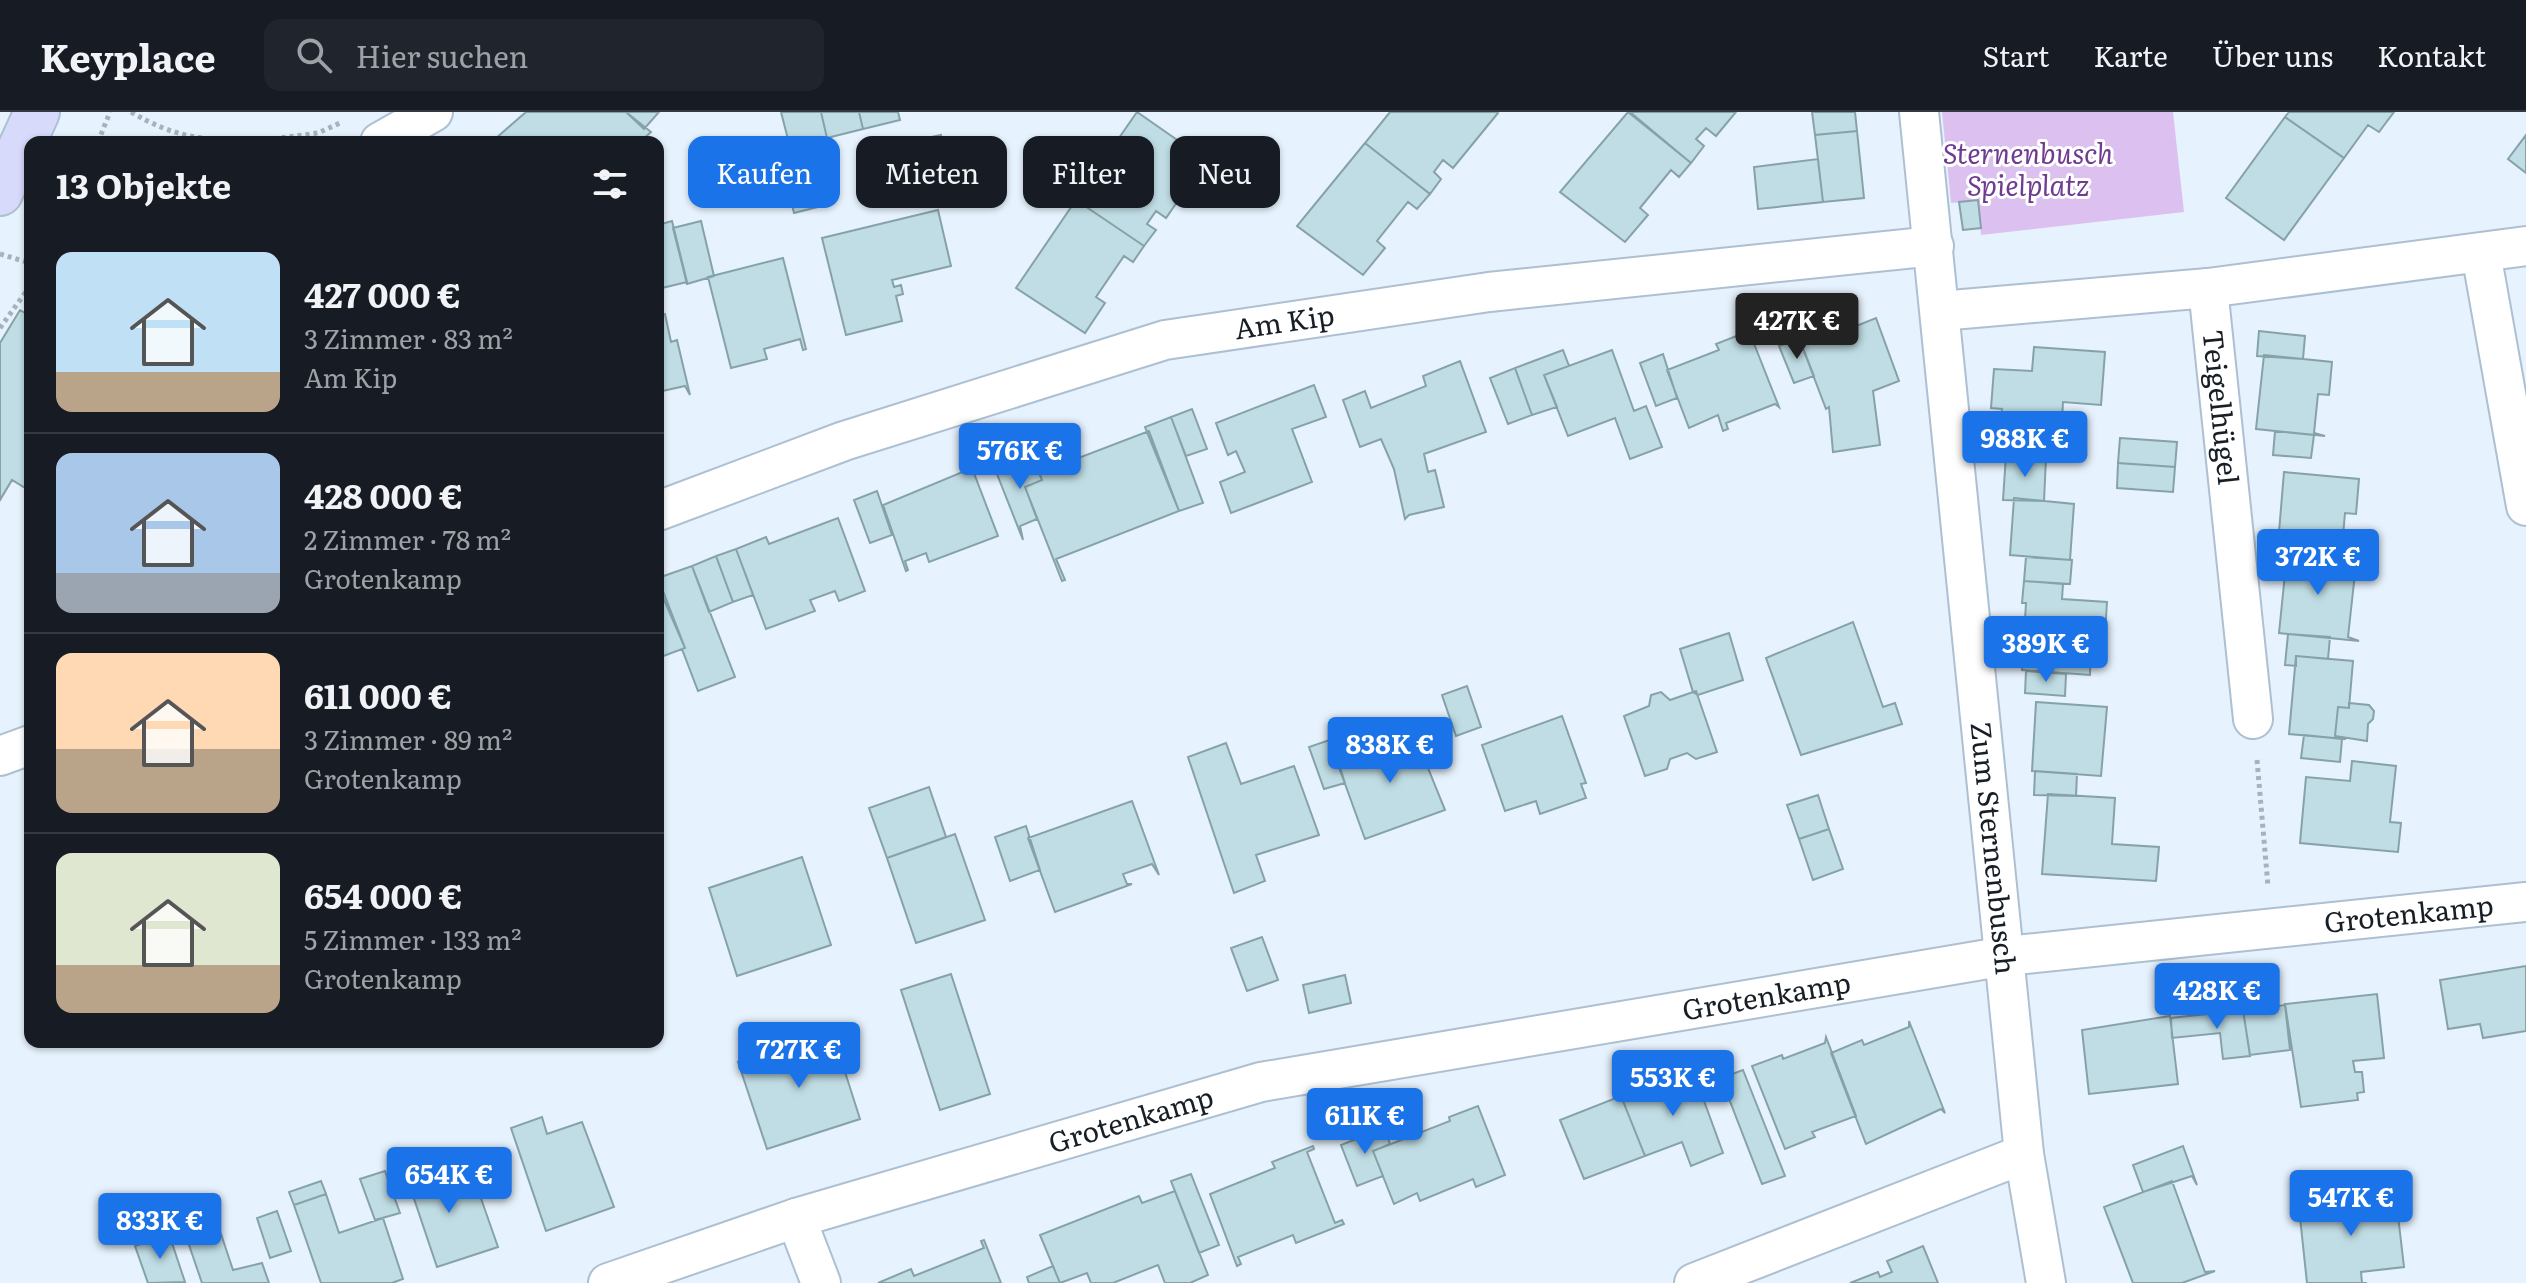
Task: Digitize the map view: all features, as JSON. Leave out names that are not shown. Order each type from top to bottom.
[{"type":"main road","points":[[0,193],[23,137]]},
{"type":"street","points":[[391,136],[433,112]]},
{"type":"street","name":"Zum Sternenbusch","points":[[1919,112],[2024,1154],[2046,1283]]},
{"type":"street","name":"Am Kip","points":[[664,509],[844,441],[1165,340],[1489,292],[1934,246]]},
{"type":"street","points":[[1940,311],[2208,288],[2526,246]]},
{"type":"street","points":[[2481,253],[2526,506]]},
{"type":"street","name":"Teigelhügel","points":[[2208,288],[2253,719]]},
{"type":"street","points":[[0,756],[24,747]]},
{"type":"street","name":"Grotenkamp","points":[[608,1283],[796,1218],[1261,1082],[2006,956],[2526,902]]},
{"type":"street","points":[[1694,1283],[2024,1154]]},
{"type":"street","points":[[796,1218],[821,1283]]},
{"type":"path","points":[[100,136],[110,112]]},
{"type":"path","points":[[131,112],[159,129],[181,136]]},
{"type":"path","points":[[295,136],[318,133],[346,120]]},
{"type":"path","points":[[0,254],[24,261]]},
{"type":"path","points":[[0,328],[24,294]]},
{"type":"path","points":[[2253,719],[2271,928]]},
{"type":"green space","name":"Sternenbusch Spielplatz","points":[[1942,112],[2173,112],[2184,212],[1981,235],[1978,201],[1951,203]]},
{"type":"building","points":[[526,112],[626,112],[651,132],[647,136],[498,136]]},
{"type":"building","points":[[626,112],[659,112],[644,129]]},
{"type":"building","points":[[781,112],[821,112],[827,136],[787,136]]},
{"type":"building","points":[[821,112],[859,112],[863,129],[827,136]]},
{"type":"building","points":[[859,112],[898,112],[900,120],[863,129]]},
{"type":"building","points":[[1137,112],[1172,136],[1170,208],[1173,208],[1166,218],[1156,211],[1147,224],[1156,230],[1144,246],[1088,208],[1154,208],[1154,136],[1120,136]]},
{"type":"building","points":[[1390,112],[1498,113],[1453,168],[1443,160],[1434,172],[1441,179],[1430,194],[1365,143]]},
{"type":"building","points":[[1628,112],[1691,163],[1679,177],[1671,170],[1640,208],[1648,215],[1625,242],[1560,192]]},
{"type":"building","points":[[1630,112],[1736,112],[1716,136],[1706,128],[1696,139],[1704,146],[1691,163]]},
{"type":"building","points":[[1812,112],[1855,112],[1857,131],[1815,135]]},
{"type":"building","points":[[2289,112],[2394,112],[2379,132],[2368,125],[2344,158],[2285,117]]},
{"type":"building","points":[[2285,117],[2344,158],[2284,240],[2226,198]]},
{"type":"building","points":[[1857,131],[1864,198],[1823,202],[1815,135]]},
{"type":"building","points":[[2526,135],[2526,173],[2508,159]]},
{"type":"building","points":[[1365,143],[1430,194],[1417,209],[1408,202],[1377,241],[1385,248],[1363,275],[1297,226]]},
{"type":"building","points":[[1818,159],[1823,202],[1758,209],[1754,167]]},
{"type":"building","points":[[1978,200],[1981,228],[1963,230],[1959,202]]},
{"type":"building","points":[[793,208],[814,208],[794,213]]},
{"type":"building","points":[[1071,208],[1088,208],[1144,246],[1133,262],[1124,256],[1096,297],[1105,303],[1085,333],[1016,288]]},
{"type":"building","points":[[938,210],[951,266],[892,280],[894,287],[901,285],[903,294],[896,296],[902,321],[846,335],[822,238]]},
{"type":"building","points":[[672,221],[687,282],[664,288],[664,223]]},
{"type":"building","points":[[701,221],[714,276],[687,284],[673,228]]},
{"type":"building","points":[[783,258],[806,349],[803,350],[800,339],[764,349],[767,359],[731,368],[708,277]]},
{"type":"building","points":[[20,310],[24,312],[24,487],[12,480],[0,500],[0,343]]},
{"type":"building","points":[[664,314],[671,342],[677,340],[690,395],[685,386],[664,391]]},
{"type":"building","points":[[1876,318],[1899,381],[1873,391],[1880,445],[1833,452],[1829,407],[1826,409],[1799,338],[1831,326],[1834,335]]},
{"type":"building","points":[[1749,331],[1779,407],[1775,404],[1726,423],[1728,429],[1723,431],[1718,415],[1689,428],[1667,370],[1719,350],[1716,344]]},
{"type":"building","points":[[2259,331],[2305,336],[2303,359],[2257,356]]},
{"type":"building","points":[[1799,338],[1814,376],[1794,383],[1779,346]]},
{"type":"building","points":[[2034,347],[2105,352],[2101,405],[2063,402],[2060,459],[1998,455],[2002,409],[1991,408],[1994,369],[2032,371]]},
{"type":"building","points":[[1563,350],[1569,366],[1544,375],[1557,407],[1532,415],[1515,368]]},
{"type":"building","points":[[1612,350],[1634,411],[1646,406],[1662,447],[1630,459],[1615,418],[1568,436],[1544,375]]},
{"type":"building","points":[[1663,354],[1677,398],[1656,406],[1640,363]]},
{"type":"building","points":[[2264,355],[2332,362],[2329,395],[2318,394],[2314,433],[2325,436],[2256,429]]},
{"type":"building","points":[[1460,361],[1486,432],[1424,454],[1428,472],[1435,470],[1444,507],[1409,515],[1405,519],[1394,469],[1381,439],[1360,447],[1343,400],[1365,391],[1371,408],[1426,386],[1423,376]]},
{"type":"building","points":[[1515,368],[1532,415],[1508,424],[1490,378]]},
{"type":"building","points":[[1314,385],[1326,417],[1292,429],[1312,482],[1231,513],[1220,482],[1245,472],[1236,451],[1228,455],[1216,423]]},
{"type":"building","points":[[1192,409],[1207,449],[1186,456],[1171,417]]},
{"type":"building","points":[[1171,417],[1203,503],[1179,511],[1145,427]]},
{"type":"building","points":[[1149,431],[1179,511],[1056,559],[1065,580],[1062,581],[1025,487],[1042,480],[1039,473]]},
{"type":"building","points":[[2275,431],[2314,435],[2311,458],[2273,455]]},
{"type":"building","points":[[2120,438],[2177,442],[2175,467],[2118,463]]},
{"type":"building","points":[[2006,455],[2046,458],[2044,501],[2003,500]]},
{"type":"building","points":[[1034,460],[1042,480],[1025,487],[1037,519],[1020,526],[1023,540],[997,474]]},
{"type":"building","points":[[2118,463],[2175,467],[2173,492],[2117,488]]},
{"type":"building","points":[[972,468],[998,536],[929,562],[926,553],[905,561],[906,571],[883,505]]},
{"type":"building","points":[[2284,472],[2359,479],[2356,514],[2345,513],[2343,536],[2353,539],[2279,532]]},
{"type":"building","points":[[877,491],[892,535],[870,543],[854,500]]},
{"type":"building","points":[[2014,498],[2074,504],[2070,560],[2010,555]]},
{"type":"building","points":[[838,518],[865,591],[839,601],[835,591],[810,600],[815,611],[766,629],[736,549],[766,537],[769,544]]},
{"type":"building","points":[[2274,532],[2316,536],[2314,557],[2272,553]]},
{"type":"building","points":[[736,549],[753,595],[733,602],[716,556]]},
{"type":"building","points":[[2287,554],[2367,562],[2356,564],[2348,637],[2359,641],[2279,633]]},
{"type":"building","points":[[716,556],[733,602],[709,612],[692,566]]},
{"type":"building","points":[[2026,557],[2072,560],[2070,584],[2024,581]]},
{"type":"building","points":[[692,566],[735,677],[698,691],[682,649],[685,648],[664,600],[664,576]]},
{"type":"building","points":[[2024,581],[2063,584],[2062,599],[2107,602],[2104,649],[2091,648],[2090,675],[2022,670],[2026,603],[2022,603]]},
{"type":"building","points":[[664,594],[685,648],[664,656]]},
{"type":"building","points":[[1853,622],[1883,707],[1895,703],[1902,724],[1801,755],[1766,658]]},
{"type":"building","points":[[1729,633],[1743,680],[1698,695],[1693,692],[1680,649]]},
{"type":"building","points":[[2288,634],[2330,637],[2328,659],[2296,656],[2296,666],[2285,665]]},
{"type":"building","points":[[2296,656],[2353,661],[2349,708],[2338,707],[2335,736],[2346,739],[2289,734]]},
{"type":"building","points":[[2026,671],[2066,674],[2065,696],[2025,693]]},
{"type":"building","points":[[1467,686],[1481,727],[1456,736],[1442,695]]},
{"type":"building","points":[[1696,691],[1717,752],[1696,759],[1687,753],[1670,759],[1667,769],[1645,776],[1624,716],[1649,706],[1651,695],[1661,692],[1670,700]]},
{"type":"building","points":[[2036,702],[2107,707],[2101,776],[2032,771]]},
{"type":"building","points":[[2349,703],[2369,705],[2374,711],[2373,719],[2368,724],[2367,741],[2335,736],[2338,707],[2349,708]]},
{"type":"building","points":[[1562,716],[1586,783],[1581,784],[1586,798],[1540,814],[1536,801],[1505,811],[1482,745]]},
{"type":"building","points":[[1413,731],[1445,810],[1365,839],[1336,759]]},
{"type":"building","points":[[2304,735],[2342,739],[2340,762],[2301,758]]},
{"type":"building","points":[[1341,736],[1344,745],[1334,749],[1345,783],[1324,789],[1309,747]]},
{"type":"building","points":[[1226,743],[1241,784],[1294,766],[1319,835],[1256,855],[1265,881],[1234,893],[1188,757]]},
{"type":"building","points":[[2352,761],[2396,766],[2390,822],[2401,823],[2398,852],[2300,843],[2306,777],[2350,781]]},
{"type":"building","points":[[2035,771],[2077,774],[2076,796],[2034,795]]},
{"type":"building","points":[[929,787],[946,837],[887,858],[869,808]]},
{"type":"building","points":[[2048,794],[2115,798],[2112,844],[2159,847],[2156,881],[2042,874]]},
{"type":"building","points":[[1818,795],[1829,829],[1799,839],[1787,805]]},
{"type":"building","points":[[1132,801],[1159,875],[1152,864],[1123,874],[1127,884],[1132,884],[1055,912],[1028,838]]},
{"type":"building","points":[[1026,826],[1040,870],[1010,881],[995,837]]},
{"type":"building","points":[[1829,829],[1843,869],[1813,880],[1799,839]]},
{"type":"building","points":[[955,834],[985,920],[916,943],[887,858]]},
{"type":"building","points":[[802,857],[831,945],[737,976],[709,888]]},
{"type":"building","points":[[1262,937],[1278,980],[1247,991],[1231,948]]},
{"type":"building","points":[[2526,966],[2526,1031],[2483,1038],[2480,1024],[2448,1029],[2440,980]]},
{"type":"building","points":[[951,974],[990,1094],[940,1110],[901,990]]},
{"type":"building","points":[[1345,975],[1351,1003],[1309,1013],[1303,985]]},
{"type":"building","points":[[2377,994],[2384,1058],[2353,1061],[2355,1072],[2362,1072],[2364,1092],[2357,1093],[2358,1100],[2301,1107],[2285,1004]]},
{"type":"building","points":[[2285,1005],[2290,1050],[2250,1055],[2243,1010]]},
{"type":"building","points":[[2243,1010],[2250,1056],[2223,1059],[2220,1033],[2172,1038],[2171,1018]]},
{"type":"building","points":[[2170,1016],[2178,1084],[2089,1094],[2082,1030]]},
{"type":"building","points":[[1909,1021],[1945,1113],[1941,1109],[1866,1144],[1831,1053],[1862,1040],[1864,1045],[1909,1027]]},
{"type":"building","points":[[832,1031],[860,1119],[767,1149],[738,1062]]},
{"type":"building","points":[[1826,1037],[1856,1116],[1812,1132],[1815,1137],[1785,1149],[1752,1066],[1782,1055],[1783,1059],[1825,1043]]},
{"type":"building","points":[[1692,1068],[1723,1153],[1691,1166],[1682,1142],[1645,1156],[1621,1096]]},
{"type":"building","points":[[1743,1070],[1785,1176],[1762,1184],[1721,1078]]},
{"type":"building","points":[[1621,1096],[1645,1156],[1584,1179],[1560,1120]]},
{"type":"building","points":[[1478,1106],[1505,1175],[1476,1187],[1473,1179],[1420,1201],[1417,1193],[1394,1204],[1373,1151],[1450,1121],[1449,1117]]},
{"type":"building","points":[[542,1117],[547,1134],[582,1122],[614,1207],[546,1231],[511,1128]]},
{"type":"building","points":[[1384,1128],[1390,1144],[1373,1151],[1383,1176],[1357,1186],[1341,1145]]},
{"type":"building","points":[[1313,1146],[1314,1149],[1307,1152],[1335,1223],[1342,1220],[1344,1224],[1296,1243],[1293,1235],[1238,1257],[1241,1264],[1237,1266],[1210,1194],[1275,1168],[1272,1162]]},
{"type":"building","points":[[2183,1146],[2197,1185],[2192,1176],[2143,1192],[2133,1165]]},
{"type":"building","points":[[434,1155],[449,1197],[477,1187],[498,1247],[437,1267],[403,1166]]},
{"type":"building","points":[[385,1171],[400,1213],[375,1220],[360,1179]]},
{"type":"building","points":[[1191,1174],[1219,1245],[1199,1253],[1171,1181]]},
{"type":"building","points":[[321,1181],[326,1194],[294,1205],[289,1192]]},
{"type":"building","points":[[2172,1181],[2205,1272],[2215,1271],[2182,1283],[2133,1283],[2104,1207]]},
{"type":"building","points":[[2395,1190],[2404,1267],[2361,1272],[2362,1283],[2307,1283],[2299,1208],[2336,1204],[2336,1197]]},
{"type":"building","points":[[1175,1191],[1208,1275],[1190,1283],[1165,1283],[1158,1265],[1113,1283],[1091,1283],[1087,1273],[1060,1283],[1040,1235],[1139,1196],[1142,1203]]},
{"type":"building","points":[[326,1194],[339,1233],[383,1218],[403,1279],[392,1283],[321,1283],[294,1205]]},
{"type":"building","points":[[277,1211],[291,1251],[270,1258],[257,1218]]},
{"type":"building","points":[[169,1234],[185,1282],[148,1283],[135,1246]]},
{"type":"building","points":[[221,1234],[233,1270],[262,1263],[269,1283],[202,1283],[188,1242]]},
{"type":"building","points":[[984,1240],[1001,1283],[878,1283],[911,1269],[914,1276],[984,1248],[981,1241]]},
{"type":"building","points":[[1923,1246],[1938,1283],[1850,1283],[1878,1272],[1880,1277],[1892,1272],[1887,1261]]},
{"type":"building","points":[[1053,1266],[1060,1283],[1029,1283],[1027,1277]]}]
